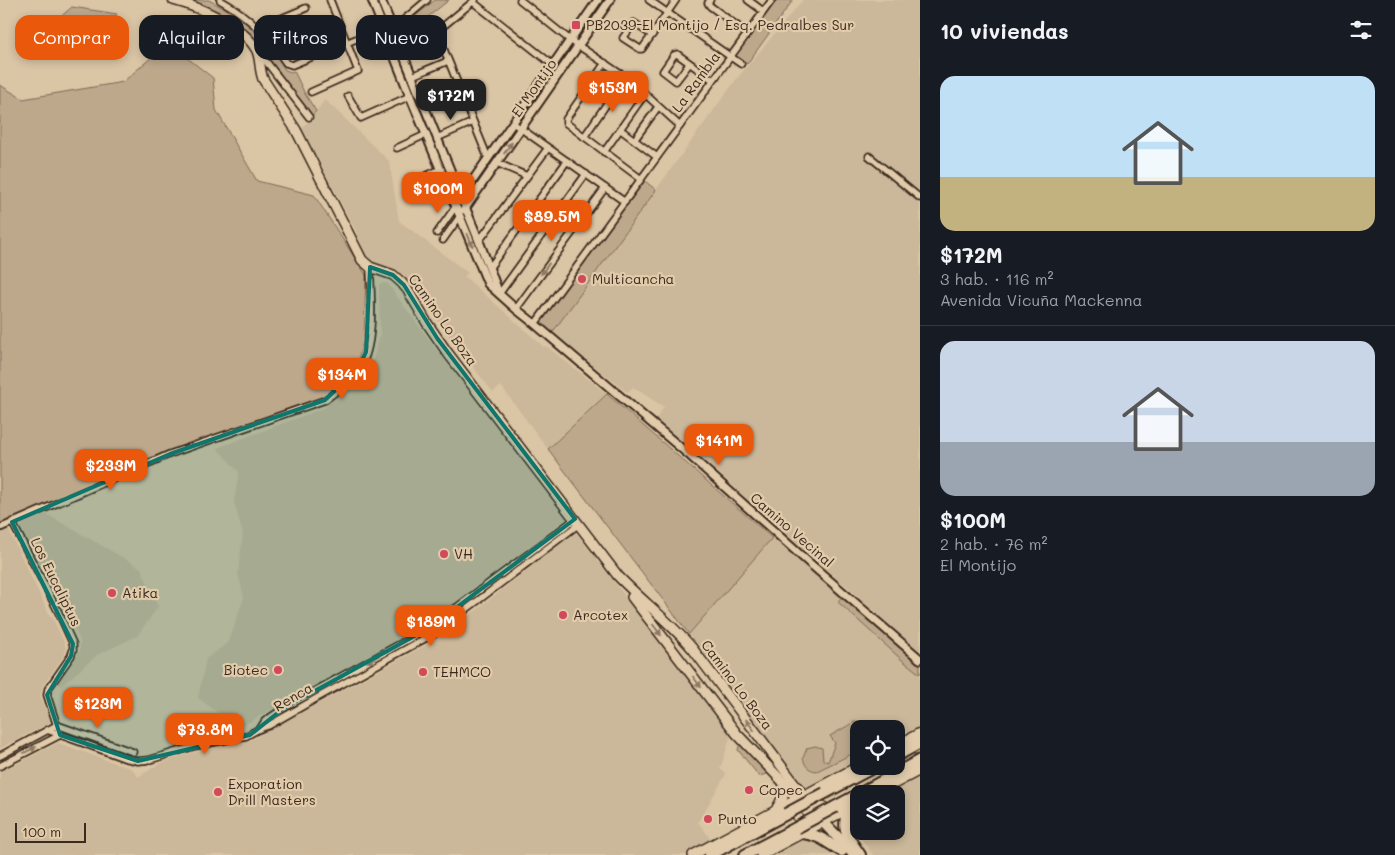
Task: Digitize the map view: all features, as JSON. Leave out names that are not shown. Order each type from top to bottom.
[{"type":"highway","points":[[905,751],[920,743]]},
{"type":"highway","points":[[875,785],[920,760]]},
{"type":"highway","points":[[710,855],[782,810],[856,775]]},
{"type":"highway","points":[[745,855],[799,831],[834,812],[850,800]]},
{"type":"highway","points":[[849,808],[845,830],[848,838],[860,855]]},
{"type":"highway","points":[[820,823],[844,853]]},
{"type":"highway","points":[[820,823],[854,855]]},
{"type":"highway","points":[[799,831],[820,837],[844,853]]},
{"type":"main road","points":[[173,0],[201,9],[217,17],[243,36],[254,47]]},
{"type":"main road","points":[[258,60],[263,79],[296,130],[360,257],[370,267]]},
{"type":"main road","name":"Camino Lo Boza","points":[[370,267],[393,275],[404,285],[437,338],[737,734],[784,783],[801,797]]},
{"type":"main road","name":"Camino Lo Boza","points":[[618,576],[680,634],[692,648],[820,823]]},
{"type":"main road","points":[[711,700],[715,692],[725,691]]},
{"type":"main road","points":[[905,741],[920,733]]},
{"type":"main road","points":[[892,785],[920,770]]},
{"type":"main road","points":[[693,855],[782,810],[801,797],[820,791],[850,772]]},
{"type":"main road","points":[[782,810],[784,783]]},
{"type":"main road","points":[[820,791],[818,797],[821,805],[827,811],[834,812],[849,808]]},
{"type":"main road","points":[[782,810],[792,810],[796,814],[801,824],[799,831]]},
{"type":"main road","points":[[761,855],[799,831],[820,823],[834,812]]},
{"type":"street","points":[[220,0],[240,12],[254,25]]},
{"type":"street","points":[[311,92],[358,71],[330,0]]},
{"type":"street","points":[[372,0],[378,15]]},
{"type":"street","points":[[381,0],[387,15]]},
{"type":"street","points":[[408,15],[420,3],[427,0]]},
{"type":"street","points":[[520,0],[570,40],[625,77],[680,126]]},
{"type":"street","name":"El Montijo","points":[[437,234],[598,0]]},
{"type":"street","name":"El Montijo","points":[[443,240],[609,0]]},
{"type":"street","points":[[649,0],[741,64]]},
{"type":"street","points":[[652,35],[634,23],[623,38],[642,50],[676,0]]},
{"type":"street","points":[[748,0],[763,11]]},
{"type":"street","name":"La Rambla","points":[[535,324],[771,0]]},
{"type":"street","points":[[488,158],[438,36],[438,31],[474,1],[553,65]]},
{"type":"street","points":[[709,2],[710,7],[747,33]]},
{"type":"street","points":[[290,15],[306,8]]},
{"type":"street","points":[[347,43],[356,39]]},
{"type":"street","points":[[689,64],[678,80],[674,81],[663,71],[675,54],[713,80]]},
{"type":"street","points":[[266,60],[309,117]]},
{"type":"street","points":[[284,60],[287,64],[292,65],[304,60]]},
{"type":"street","points":[[396,60],[460,216]]},
{"type":"street","points":[[405,60],[480,241],[499,294]]},
{"type":"street","points":[[412,76],[448,61]]},
{"type":"street","points":[[604,62],[565,122],[641,179]]},
{"type":"street","points":[[584,137],[625,77]]},
{"type":"street","points":[[424,107],[460,91]]},
{"type":"street","points":[[348,96],[361,118],[418,93]]},
{"type":"street","points":[[604,152],[645,94]]},
{"type":"street","points":[[635,139],[658,107]]},
{"type":"street","points":[[437,138],[473,122]]},
{"type":"street","points":[[513,123],[625,202]]},
{"type":"street","points":[[621,130],[658,157]]},
{"type":"street","points":[[397,148],[427,134]]},
{"type":"street","points":[[480,241],[548,148]]},
{"type":"street","points":[[869,156],[920,198]]},
{"type":"street","points":[[490,268],[567,161]]},
{"type":"street","points":[[497,163],[527,176]]},
{"type":"street","points":[[410,182],[441,169]]},
{"type":"street","points":[[499,294],[586,174]]},
{"type":"street","points":[[516,310],[605,188]]},
{"type":"street","name":"Camino Vecinal","points":[[460,216],[488,284],[516,310],[688,454],[920,659]]},
{"type":"street","points":[[0,528],[170,454],[325,400],[339,389],[363,362],[370,341],[370,267]]},
{"type":"street","name":"Renca","points":[[285,712],[429,628],[535,548],[577,521]]},
{"type":"street","name":"Renca","points":[[60,735],[124,758],[144,761],[196,746],[246,736],[259,729],[265,720],[285,712],[421,641],[442,628],[540,554],[577,521]]},
{"type":"street","name":"Los Eucaliptus","points":[[12,522],[73,644],[71,656],[48,689],[47,695],[60,735]]},
{"type":"street","points":[[535,548],[540,554]]},
{"type":"street","points":[[467,600],[472,606]]},
{"type":"street","points":[[10,760],[3,755],[57,725],[133,752]]},
{"type":"street","points":[[47,730],[60,735]]},
{"type":"street","points":[[0,766],[60,735]]},
{"type":"highlighted area","points":[[370,267],[393,275],[404,285],[437,338],[575,519],[429,628],[284,708],[250,735],[138,761],[60,735],[47,695],[71,656],[73,644],[12,522],[170,454],[325,400],[358,369],[366,352]]},
{"type":"shaded area","points":[[185,0],[209,0],[235,15],[216,15]]},
{"type":"shaded area","points":[[435,0],[449,0],[430,15],[417,15]]},
{"type":"shaded area","points":[[776,0],[793,0],[747,64],[736,56]]},
{"type":"shaded area","points":[[803,0],[920,0],[920,653],[847,586],[833,577],[834,575],[824,568],[829,557],[819,548],[812,546],[806,553],[720,474],[656,419],[664,407],[633,387],[627,392],[552,333],[735,81]]},
{"type":"shaded area","points":[[72,7],[117,14],[116,15],[63,15]]},
{"type":"shaded area","points":[[244,22],[254,29],[254,42],[244,32]]},
{"type":"shaded area","points":[[148,60],[190,60],[213,78],[216,110],[257,181],[314,195],[366,275],[364,339],[357,364],[351,374],[332,394],[318,401],[171,452],[0,527],[0,85],[23,99],[123,82]]},
{"type":"shaded area","points":[[270,60],[280,60],[285,70],[294,71],[316,111],[312,116]]},
{"type":"shaded area","points":[[325,100],[389,161],[399,221],[468,273],[464,276],[544,347],[546,346],[607,394],[548,449],[501,386],[493,392],[403,274],[368,260],[355,229],[302,129]]},
{"type":"shaded area","points":[[645,181],[656,190],[552,333],[539,324]]},
{"type":"shaded area","points":[[387,283],[567,518],[430,622],[238,728],[198,698],[206,659],[229,642],[244,597],[238,573],[243,534],[234,502],[239,472],[217,448],[324,408],[371,366],[380,336],[379,284]]},
{"type":"shaded area","points":[[607,394],[772,538],[689,634],[548,449]]},
{"type":"shaded area","points":[[46,514],[141,568],[158,607],[137,636],[97,655],[61,686],[58,683],[80,651],[80,640],[21,528],[22,524]]},
{"type":"shaded area","points":[[5,528],[8,529],[66,649],[65,654],[42,687],[40,696],[51,722],[0,748],[0,531]]},
{"type":"shaded area","points":[[576,532],[731,735],[720,769],[726,774],[698,822],[712,841],[685,855],[0,855],[0,772],[58,743],[132,769],[138,777],[161,763],[188,754],[251,740],[443,636]]},
{"type":"shaded area","points":[[772,538],[920,663],[920,729],[905,736],[905,720],[850,720],[850,766],[805,790],[756,727],[689,634]]},
{"type":"shaded area","points":[[841,597],[920,663],[920,674],[838,602]]},
{"type":"shaded area","points":[[850,724],[850,755],[817,771],[811,770],[807,767],[803,758],[807,748],[815,746],[822,748],[823,760],[828,762],[835,743],[830,736]]},
{"type":"shaded area","points":[[740,742],[767,774],[759,776],[738,750]]},
{"type":"shaded area","points":[[920,777],[920,855],[873,855],[862,840],[905,840],[905,785]]},
{"type":"shaded area","points":[[806,839],[822,842],[831,855],[775,855]]},
{"type":"place","name":"PB2039-El Montijo / Esq. Pedralbes Sur","points":[[576,25]]},
{"type":"place","name":"Multicancha","points":[[582,279]]},
{"type":"place","name":"VH","points":[[444,554]]},
{"type":"place","name":"Atika","points":[[112,593]]},
{"type":"place","name":"Arcotex","points":[[563,615]]},
{"type":"place","name":"Biotec","points":[[278,670]]},
{"type":"place","name":"TEHMCO","points":[[423,672]]},
{"type":"place","name":"Copec","points":[[749,790]]},
{"type":"place","name":"Exporation Drill Masters","points":[[218,792]]},
{"type":"place","name":"Punto","points":[[708,819]]}]
